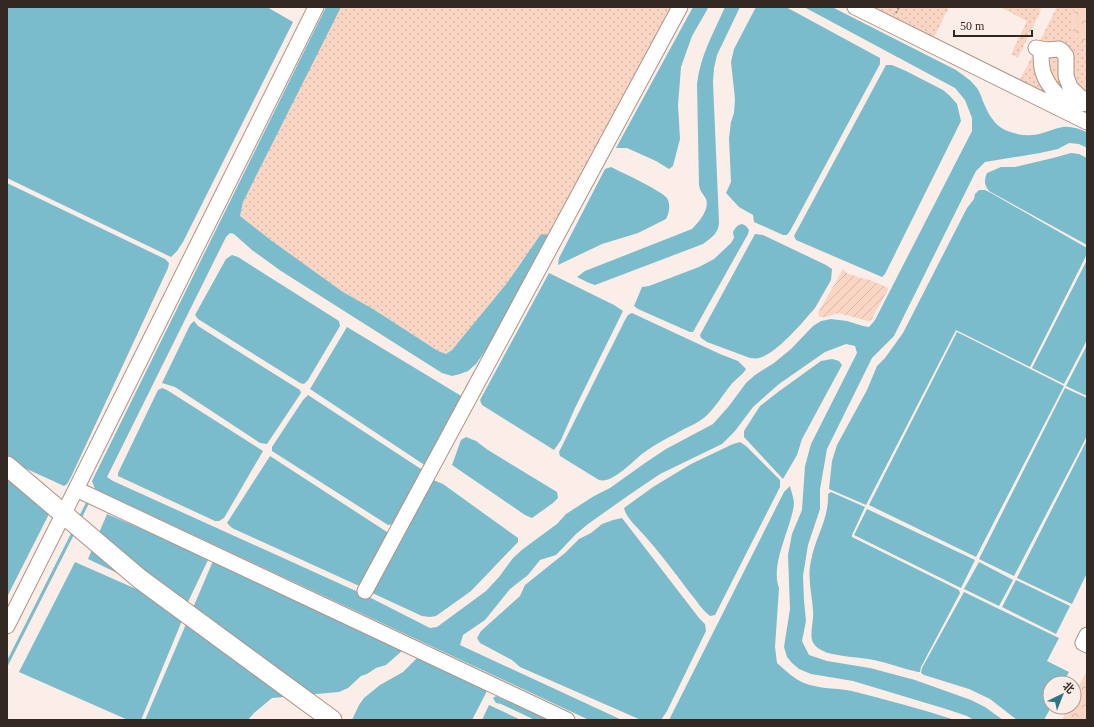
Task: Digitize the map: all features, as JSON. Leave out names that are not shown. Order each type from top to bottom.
[{"type":"main road","points":[[7,466],[140,579],[332,720]]},
{"type":"street","points":[[7,626],[72,522],[76,489],[316,7]]},
{"type":"street","points":[[365,591],[680,7]]},
{"type":"street","points":[[855,7],[1061,106],[1087,122]]},
{"type":"street","points":[[1061,106],[1046,80],[1038,48],[1047,50],[1059,49],[1062,51],[1066,56],[1066,76],[1070,87],[1087,102]]},
{"type":"street","points":[[1061,106],[1068,102],[1076,104],[1087,102]]},
{"type":"street","points":[[76,489],[567,720]]},
{"type":"street","points":[[1087,635],[1083,643],[1087,645]]},
{"type":"green space","points":[[340,7],[671,7],[550,238],[522,260],[507,283],[452,350],[446,354],[438,351],[373,309],[343,292],[240,216],[243,202]]},
{"type":"green space","points":[[867,7],[949,7],[933,40]]},
{"type":"green space","points":[[1000,7],[1039,7],[1041,10],[1018,58],[1011,54],[1027,21]]},
{"type":"green space","points":[[1057,7],[1075,7],[1072,23],[1073,34],[1087,46],[1087,117],[1019,82]]},
{"type":"green space","points":[[1075,7],[1087,7],[1087,46],[1073,34],[1072,23]]},
{"type":"green space","points":[[843,269],[848,274],[852,274],[859,278],[868,279],[887,287],[888,290],[871,320],[868,321],[838,313],[826,317],[819,317],[818,313]]},
{"type":"green space","points":[[1087,670],[1087,720],[1062,720],[1064,715],[1082,715],[1082,680]]},
{"type":"water","points":[[7,7],[267,7],[293,22],[183,242],[171,257],[7,178]]},
{"type":"water","points":[[326,7],[341,7],[243,202],[240,216],[343,292],[373,309],[438,351],[446,354],[452,350],[507,283],[541,234],[548,235],[550,238],[492,341],[476,364],[468,371],[452,376],[442,373],[281,271],[252,250],[234,234],[230,233],[226,237],[107,477],[367,596],[430,628],[437,627],[486,591],[513,558],[557,524],[566,514],[594,496],[610,488],[666,449],[713,424],[746,383],[791,349],[813,326],[821,321],[831,319],[847,321],[869,327],[875,320],[972,131],[972,118],[965,100],[955,88],[804,7],[832,7],[956,70],[970,80],[977,88],[991,118],[1004,129],[1014,133],[1030,135],[1066,127],[1087,132],[1087,148],[1079,144],[1069,143],[1058,149],[985,162],[976,171],[894,336],[872,358],[827,449],[820,489],[820,509],[808,545],[803,576],[806,621],[802,641],[809,655],[827,661],[870,668],[915,680],[971,700],[985,707],[1003,720],[974,720],[946,709],[853,681],[811,674],[799,669],[787,657],[784,647],[790,609],[788,555],[792,534],[802,510],[805,466],[811,444],[857,353],[855,346],[846,344],[825,352],[779,384],[753,407],[735,431],[722,444],[660,474],[588,524],[556,555],[540,560],[528,575],[510,589],[485,620],[463,635],[460,645],[622,720],[589,720],[95,489],[92,481]]},
{"type":"water","points":[[693,7],[708,7],[692,36],[681,67],[678,105],[680,139],[673,166],[669,169],[656,161],[627,148],[616,148]]},
{"type":"water","points":[[725,7],[740,7],[717,55],[714,68],[713,82],[719,222],[718,229],[712,237],[703,244],[595,285],[577,277],[585,271],[692,229],[703,215],[707,203],[699,185],[697,84],[704,54]]},
{"type":"water","points":[[756,7],[786,7],[880,58],[880,64],[787,235],[783,235],[754,222],[753,215],[739,207],[726,193],[731,182],[729,138],[735,99],[731,62],[734,49]]},
{"type":"water","points":[[886,65],[892,65],[906,71],[943,90],[957,104],[961,121],[885,274],[882,277],[796,240],[794,236]]},
{"type":"water","points":[[1071,153],[1079,154],[1087,158],[1087,245],[989,191],[985,182],[987,173],[1001,167],[1015,167]]},
{"type":"water","points":[[611,167],[649,186],[667,198],[669,209],[666,219],[638,233],[602,244],[558,265],[559,258],[605,169]]},
{"type":"water","points":[[7,183],[165,259],[169,263],[71,477],[64,486],[7,460]]},
{"type":"water","points":[[979,190],[985,190],[991,193],[1087,248],[1087,254],[1030,367],[956,330],[866,505],[829,489],[832,461],[837,445],[867,390],[877,366],[885,358],[903,333],[967,208]]},
{"type":"water","points":[[742,224],[749,230],[748,234],[693,332],[690,332],[634,306],[642,287],[649,286],[699,267],[714,259],[731,243],[734,238],[733,232],[735,228]]},
{"type":"water","points":[[755,234],[763,235],[832,269],[831,280],[815,308],[796,329],[781,344],[766,355],[759,358],[750,358],[707,342],[701,338],[700,335]]},
{"type":"water","points":[[232,255],[238,257],[339,321],[340,326],[308,380],[304,384],[300,383],[198,319],[195,315],[226,259]]},
{"type":"water","points":[[1087,260],[1087,340],[1064,384],[1032,368]]},
{"type":"water","points":[[549,273],[614,305],[623,311],[575,408],[561,440],[554,450],[482,405],[480,400]]},
{"type":"water","points":[[632,313],[738,361],[746,369],[703,419],[652,447],[616,476],[610,479],[599,480],[560,456],[559,452],[625,320],[628,315]]},
{"type":"water","points":[[194,321],[198,326],[300,390],[301,393],[267,444],[260,443],[175,387],[162,383],[190,325]]},
{"type":"water","points":[[347,327],[463,397],[426,466],[310,389]]},
{"type":"water","points":[[957,332],[1064,386],[976,557],[869,505]]},
{"type":"water","points":[[1087,345],[1087,396],[1066,386]]},
{"type":"water","points":[[832,359],[839,361],[842,365],[802,439],[797,455],[783,479],[744,437],[744,431],[760,406],[821,361]]},
{"type":"water","points":[[162,388],[263,451],[224,518],[219,521],[215,521],[118,476],[118,473],[158,390]]},
{"type":"water","points":[[1065,388],[1087,398],[1087,436],[1014,576],[979,559]]},
{"type":"water","points":[[308,395],[424,471],[394,524],[388,525],[272,451],[272,447],[303,400]]},
{"type":"water","points":[[466,437],[476,441],[488,450],[557,492],[558,498],[532,518],[525,515],[452,465],[461,440]]},
{"type":"water","points":[[1087,440],[1087,573],[1072,604],[1017,578]]},
{"type":"water","points":[[740,442],[746,446],[780,480],[780,487],[715,615],[710,616],[701,608],[662,556],[629,519],[624,508],[653,487],[691,464]]},
{"type":"water","points":[[270,456],[387,532],[390,536],[362,586],[232,528],[227,523]]},
{"type":"water","points":[[7,468],[45,485],[52,492],[52,508],[7,597]]},
{"type":"water","points":[[431,479],[443,484],[518,538],[518,542],[471,591],[436,616],[430,617],[422,616],[370,592]]},
{"type":"water","points":[[790,486],[794,504],[777,568],[779,588],[775,647],[777,663],[797,679],[810,685],[852,691],[955,720],[669,720],[784,492]]},
{"type":"water","points":[[831,492],[865,507],[852,537],[959,590],[960,593],[921,667],[920,672],[874,660],[828,653],[814,645],[811,633],[813,614],[810,567],[813,552],[826,512],[828,494]]},
{"type":"water","points":[[867,509],[975,560],[961,588],[854,535]]},
{"type":"water","points":[[107,514],[209,558],[186,606],[88,559]]},
{"type":"water","points":[[622,518],[705,624],[706,631],[667,711],[661,720],[641,720],[520,667],[512,660],[480,643],[477,638],[481,631],[520,596],[525,585],[565,553],[579,539],[591,533],[602,524]]},
{"type":"water","points":[[213,561],[403,650],[386,665],[376,668],[361,676],[348,688],[339,692],[272,698],[248,720],[145,720]]},
{"type":"water","points":[[75,562],[186,611],[141,720],[128,720],[19,672]]},
{"type":"water","points":[[979,562],[1013,580],[999,606],[964,589]]},
{"type":"water","points":[[1016,580],[1070,606],[1056,634],[1002,607]]},
{"type":"water","points":[[964,592],[1059,638],[1047,661],[1069,672],[1067,675],[1042,675],[1042,715],[1047,715],[1044,720],[1017,720],[990,699],[969,689],[924,675],[921,673],[922,668]]},
{"type":"water","points":[[420,657],[487,689],[472,720],[352,720],[364,698],[380,685],[403,672],[417,658]]},
{"type":"water","points":[[496,696],[549,720],[535,720],[496,703],[493,698]]},
{"type":"water","points":[[489,705],[521,720],[482,720]]},
{"type":"waterway","points":[[79,520],[87,504]]},
{"type":"waterway","points":[[7,664],[74,531]]}]
